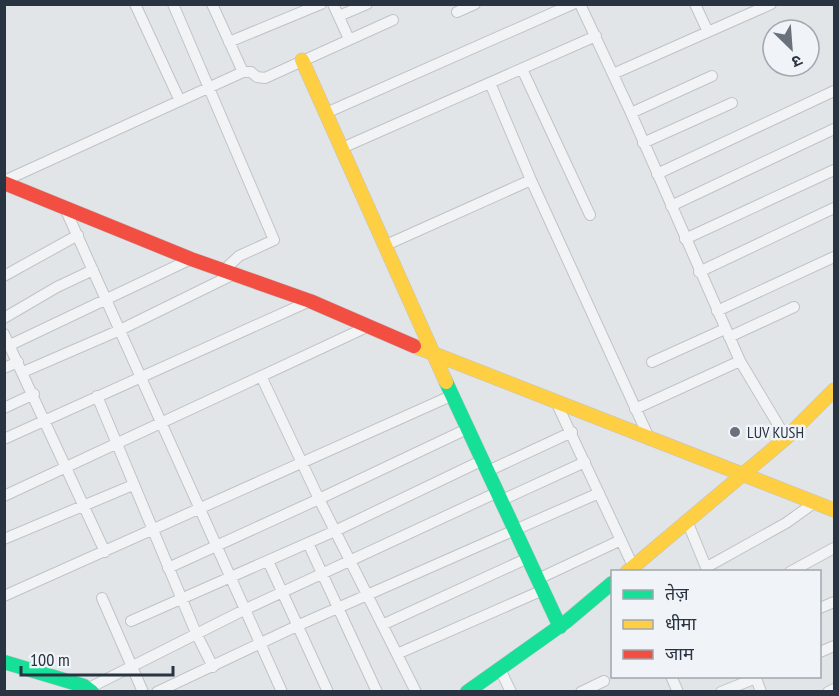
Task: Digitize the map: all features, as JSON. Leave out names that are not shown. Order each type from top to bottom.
[{"type":"street","points":[[135,4],[180,101]]},
{"type":"street","points":[[23,372],[120,330],[228,273],[239,256],[274,240],[211,87],[173,4]]},
{"type":"street","points":[[212,4],[243,72]]},
{"type":"street","points":[[229,42],[321,4]]},
{"type":"street","points":[[333,4],[349,39]]},
{"type":"street","points":[[339,16],[367,4]]},
{"type":"street","points":[[457,12],[475,4]]},
{"type":"street","points":[[326,113],[573,4]]},
{"type":"street","points":[[580,4],[631,113],[740,361],[786,438]]},
{"type":"street","points":[[695,4],[708,32]]},
{"type":"street","points":[[613,74],[771,4]]},
{"type":"street","points":[[4,182],[243,72],[251,72],[257,77],[265,78],[393,20]]},
{"type":"street","points":[[342,148],[596,36]]},
{"type":"street","points":[[302,60],[386,245],[431,353],[469,428],[560,627]]},
{"type":"street","points":[[522,69],[590,215]]},
{"type":"street","points":[[631,113],[712,76]]},
{"type":"street","points":[[490,83],[531,180],[650,440]]},
{"type":"street","points":[[657,174],[834,91]]},
{"type":"street","points":[[643,143],[732,103]]},
{"type":"street","points":[[670,206],[834,129]]},
{"type":"street","points":[[685,239],[834,170]]},
{"type":"street","points":[[386,245],[531,180]]},
{"type":"street","points":[[4,182],[191,259],[310,301],[557,404],[814,503],[832,507]]},
{"type":"street","points":[[64,206],[163,422],[282,692]]},
{"type":"street","points":[[699,272],[834,208]]},
{"type":"street","points":[[4,276],[78,235]]},
{"type":"street","points":[[717,311],[834,257]]},
{"type":"street","points":[[105,552],[6,337],[107,300],[191,259]]},
{"type":"street","points":[[4,318],[57,287],[93,270]]},
{"type":"street","points":[[4,439],[310,301]]},
{"type":"street","points":[[652,362],[794,307]]},
{"type":"street","points":[[4,496],[369,326]]},
{"type":"street","points":[[635,409],[740,361]]},
{"type":"street","points":[[4,368],[18,362]]},
{"type":"street","points":[[261,376],[319,499],[416,692]]},
{"type":"street","points":[[557,404],[621,540],[630,569],[786,438],[834,390]]},
{"type":"street","points":[[4,408],[34,394]]},
{"type":"street","points":[[4,596],[453,395]]},
{"type":"street","points":[[97,396],[152,531],[213,667]]},
{"type":"street","points":[[168,568],[469,428]]},
{"type":"street","points":[[131,621],[486,465],[572,432]]},
{"type":"street","points":[[4,662],[90,690],[196,633],[282,592],[500,496],[585,462]]},
{"type":"street","points":[[4,539],[134,485]]},
{"type":"street","points":[[157,692],[261,645],[299,625],[599,493]]},
{"type":"street","points":[[687,521],[708,569],[786,524],[814,503]]},
{"type":"street","points":[[397,654],[540,584],[621,540]]},
{"type":"street","points":[[308,543],[377,692]]},
{"type":"street","points":[[794,570],[834,548]]},
{"type":"street","points":[[382,625],[528,558]]},
{"type":"street","points":[[268,561],[328,692]]},
{"type":"street","points":[[467,692],[560,627],[611,584]]},
{"type":"street","points":[[102,598],[143,692]]},
{"type":"street","points":[[500,669],[511,692]]},
{"type":"street","points":[[672,678],[678,692]]},
{"type":"street","points":[[721,692],[754,678]]},
{"type":"street","points":[[580,692],[604,681]]},
{"type":"street","points":[[828,692],[834,689]]},
{"type":"traffic: fast","points":[[446,382],[560,627]]},
{"type":"traffic: fast","points":[[467,692],[567,621],[611,584]]},
{"type":"traffic: fast","points":[[4,662],[84,686],[92,692]]},
{"type":"traffic: slow","points":[[302,60],[446,382]]},
{"type":"traffic: slow","points":[[414,346],[834,510]]},
{"type":"traffic: slow","points":[[629,570],[786,438],[834,390]]},
{"type":"traffic: jam","points":[[4,183],[191,259],[310,301],[414,346]]},
{"type":"place","name":"LUV KUSH","points":[[735,432]]}]
